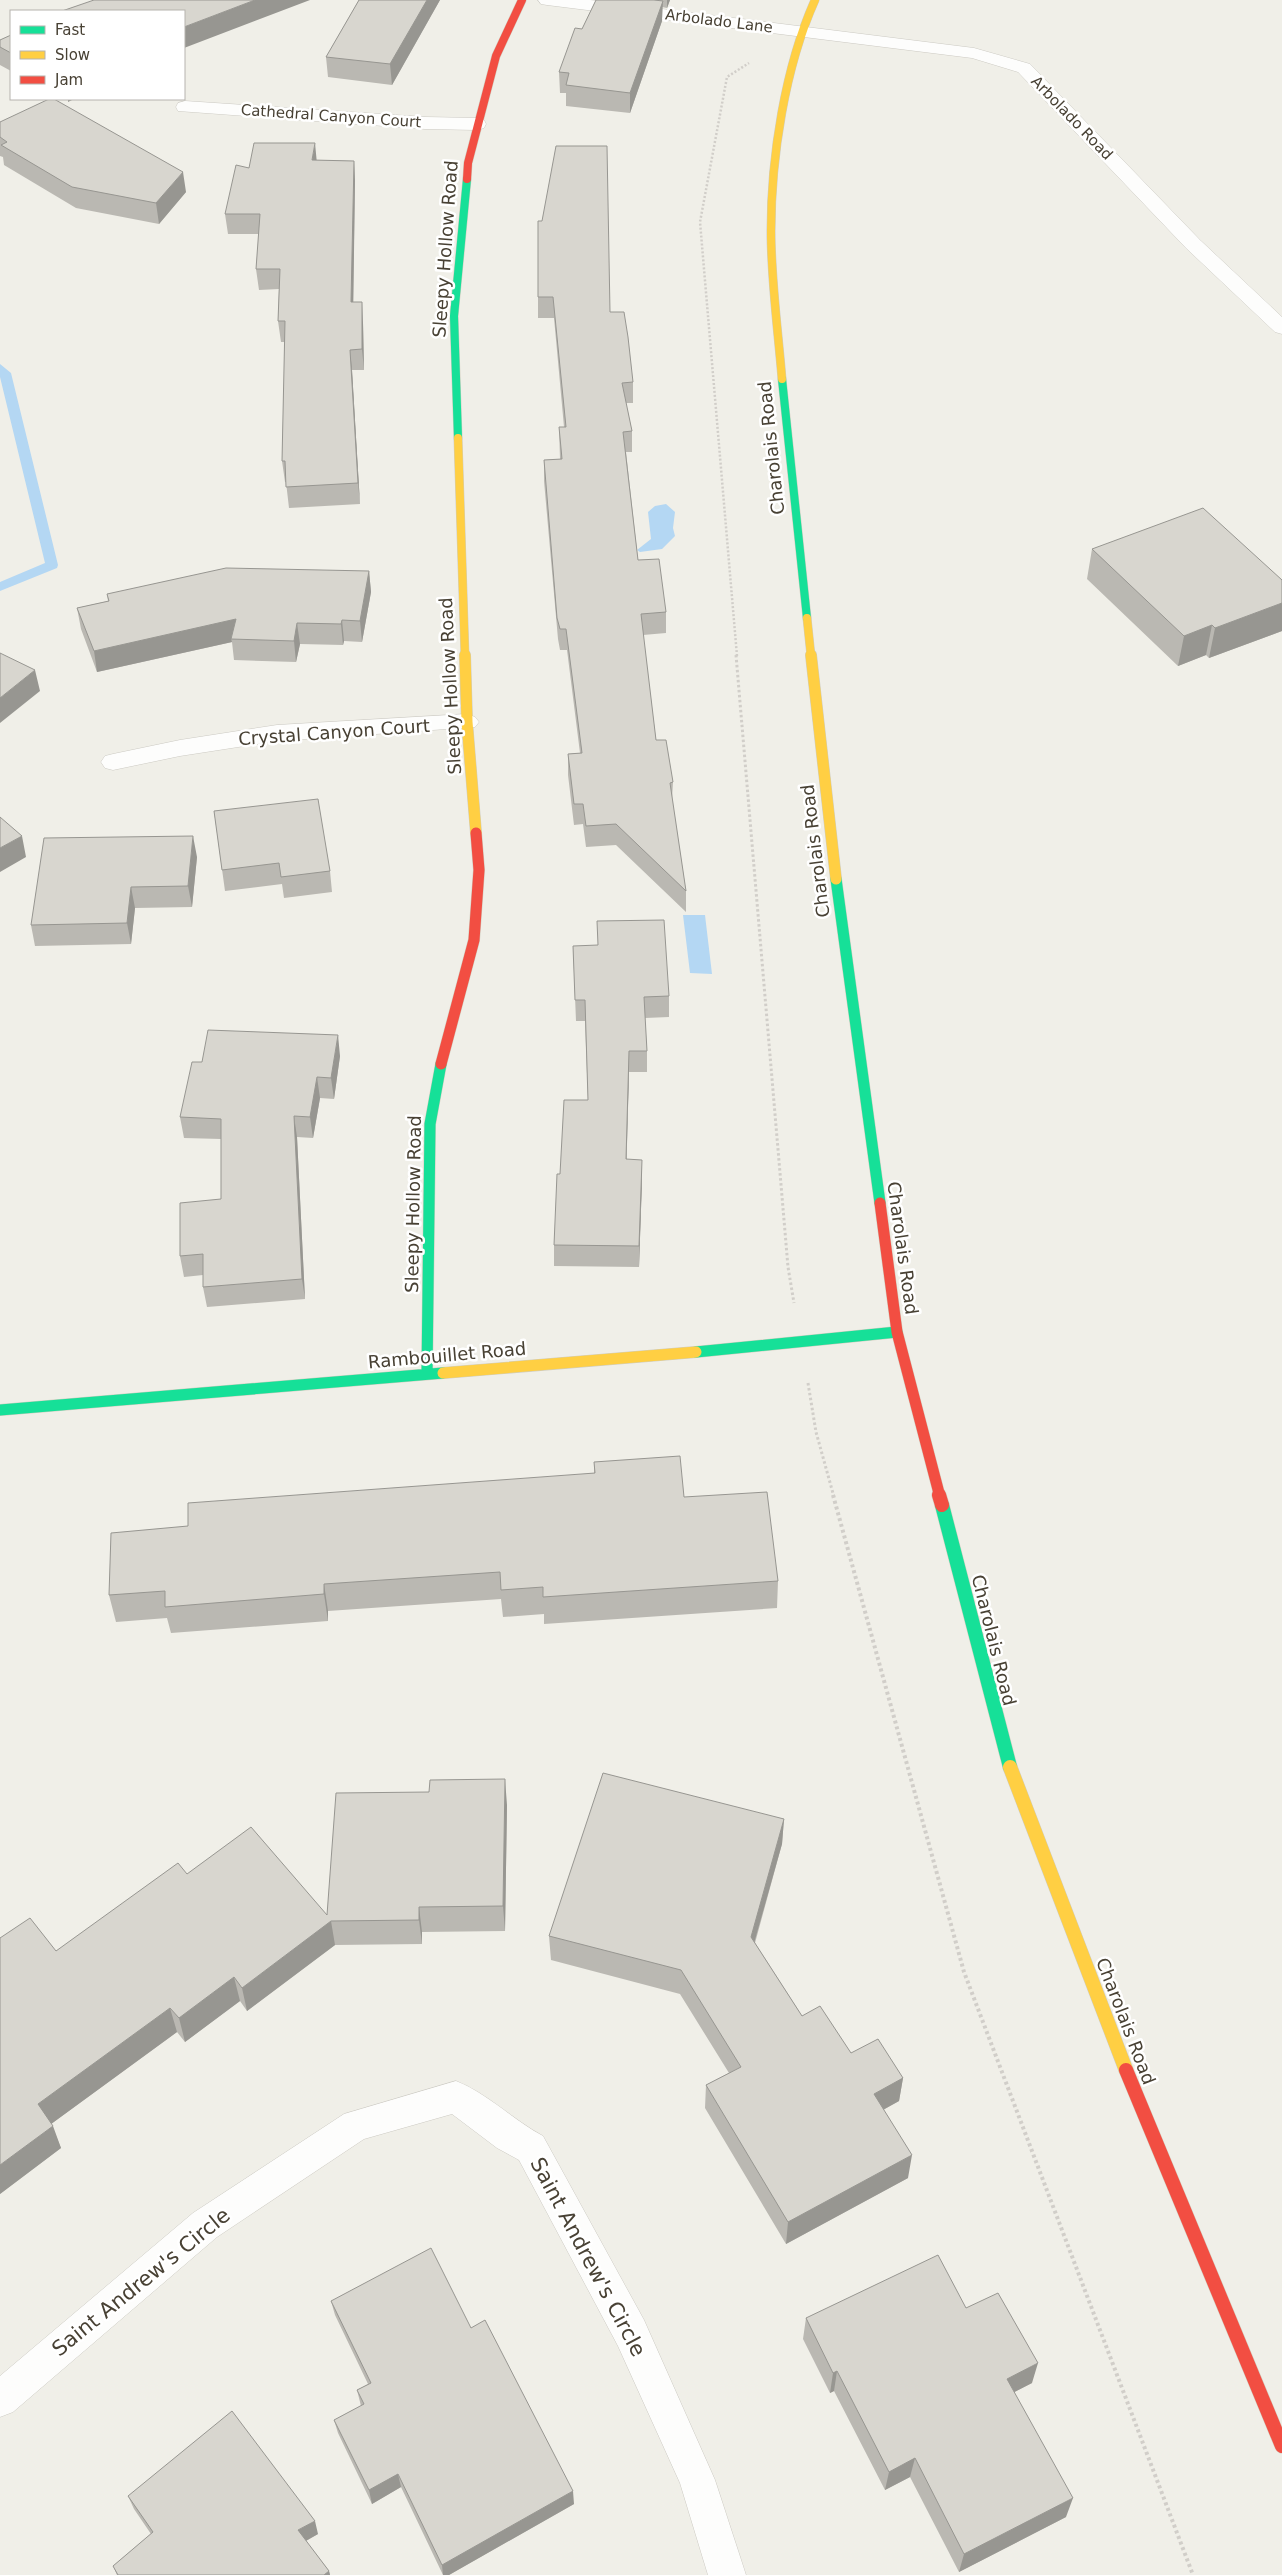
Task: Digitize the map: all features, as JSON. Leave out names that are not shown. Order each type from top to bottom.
[{"type":"street","name":"Sleepy Hollow Road","points":[[428,1374],[430,1124],[442,1062],[474,940],[479,870],[467,722],[454,316],[468,163],[496,56],[522,0]]},
{"type":"street","name":"Arbolado Lane","points":[[546,0],[801,30]]},
{"type":"street","name":"Charolais Road","points":[[815,0],[801,30],[776,143],[771,231],[777,334],[834,867],[897,1332],[1005,1752],[1112,2037],[1282,2446]]},
{"type":"street","name":"Arbolado Road","points":[[801,30],[974,53],[1002,59],[1024,68],[1193,244],[1282,328]]},
{"type":"street","name":"Cathedral Canyon Court","points":[[185,107],[425,123],[477,124]]},
{"type":"street","name":"Crystal Canyon Court","points":[[113,762],[180,748],[277,733],[467,722]]},
{"type":"street","name":"Rambouillet Road","points":[[0,1410],[824,1341],[897,1332]]},
{"type":"street","name":"Saint Andrew's Circle","points":[[0,2399],[205,2225],[356,2125],[456,2097],[509,2136],[531,2148],[558,2195],[631,2333],[697,2480],[727,2575]]},
{"type":"water","points":[[666,504],[675,512],[673,528],[675,536],[662,549],[640,552],[637,550],[651,539],[648,512],[655,506]]},
{"type":"water","points":[[683,915],[705,915],[712,974],[690,973]]},
{"type":"building","points":[[94,0],[255,0],[185,27],[185,10],[65,10]]},
{"type":"building","points":[[359,0],[427,0],[390,64],[326,57]]},
{"type":"building","points":[[596,0],[663,1],[630,93],[566,85],[569,73],[559,72],[575,28],[582,29]]},
{"type":"building","points":[[10,35],[10,52],[0,47],[0,40]]},
{"type":"building","points":[[47,100],[56,100],[183,172],[156,203],[72,187],[1,145],[7,142],[0,137],[0,122]]},
{"type":"building","points":[[254,143],[315,143],[312,160],[354,161],[351,302],[362,302],[362,349],[350,350],[358,483],[286,487],[285,461],[282,461],[285,321],[278,321],[280,269],[256,269],[260,214],[225,214],[236,165],[249,168]]},
{"type":"building","points":[[556,146],[607,146],[610,312],[624,312],[628,337],[633,382],[622,383],[632,431],[623,432],[638,560],[659,559],[666,612],[641,614],[656,740],[666,740],[673,782],[670,783],[686,891],[616,824],[586,826],[583,804],[574,804],[568,754],[582,753],[566,629],[560,629],[557,618],[544,460],[562,459],[559,427],[566,427],[553,297],[538,297],[538,221],[542,221]]},
{"type":"building","points":[[1203,508],[1282,580],[1282,603],[1215,628],[1212,625],[1184,636],[1092,549]]},
{"type":"building","points":[[226,568],[369,571],[360,621],[342,620],[341,624],[297,623],[294,641],[231,639],[236,619],[94,651],[77,608],[109,601],[107,594]]},
{"type":"building","points":[[0,653],[35,670],[0,698]]},
{"type":"building","points":[[318,799],[330,871],[281,877],[279,863],[222,870],[214,811]]},
{"type":"building","points":[[0,817],[22,836],[0,848]]},
{"type":"building","points":[[193,836],[188,886],[131,887],[127,923],[31,925],[44,838]]},
{"type":"building","points":[[664,920],[669,996],[644,997],[647,1051],[629,1051],[626,1159],[642,1160],[639,1246],[554,1245],[557,1174],[560,1174],[564,1100],[588,1100],[585,1000],[575,1000],[573,946],[598,945],[597,921]]},
{"type":"building","points":[[208,1030],[338,1035],[331,1078],[317,1077],[310,1117],[294,1116],[302,1279],[203,1287],[203,1254],[180,1256],[180,1203],[221,1199],[221,1119],[180,1117],[192,1062],[202,1062]]},
{"type":"building","points":[[680,1456],[684,1497],[767,1492],[778,1581],[543,1597],[543,1587],[501,1590],[500,1572],[324,1584],[324,1594],[165,1607],[165,1591],[109,1595],[111,1533],[188,1526],[188,1503],[595,1473],[594,1462]]},
{"type":"building","points":[[603,1773],[784,1819],[751,1937],[802,2016],[820,2006],[851,2053],[878,2039],[903,2078],[874,2094],[912,2155],[788,2222],[706,2085],[741,2067],[681,1970],[549,1936]]},
{"type":"building","points":[[505,1779],[503,1906],[419,1907],[419,1920],[331,1921],[242,1988],[234,1977],[179,2018],[170,2008],[38,2104],[53,2126],[0,2165],[0,1938],[30,1918],[56,1951],[178,1863],[187,1874],[251,1827],[327,1915],[336,1793],[429,1792],[430,1780]]},
{"type":"building","points":[[431,2248],[471,2328],[485,2320],[573,2491],[442,2565],[398,2474],[369,2490],[334,2420],[364,2404],[357,2390],[371,2383],[331,2301]]},
{"type":"building","points":[[938,2255],[966,2308],[998,2293],[1038,2363],[1007,2379],[1073,2498],[964,2554],[915,2458],[889,2472],[837,2371],[833,2373],[806,2318]]},
{"type":"building","points":[[232,2411],[315,2521],[298,2530],[329,2571],[324,2575],[118,2575],[113,2566],[153,2532],[128,2496]]},
{"type":"waterway","points":[[0,368],[5,373],[52,565],[0,587]]},
{"type":"traffic: fast","points":[[458,438],[454,316],[467,179]]},
{"type":"traffic: fast","points":[[782,379],[807,618]]},
{"type":"traffic: fast","points":[[836,879],[880,1203]]},
{"type":"traffic: fast","points":[[427,1374],[430,1124],[441,1064]]},
{"type":"traffic: fast","points":[[696,1352],[897,1332]]},
{"type":"traffic: fast","points":[[0,1410],[443,1373]]},
{"type":"traffic: fast","points":[[942,1505],[1010,1767]]},
{"type":"traffic: slow","points":[[782,379],[771,231],[776,143],[801,31],[815,0]]},
{"type":"traffic: slow","points":[[458,438],[467,722],[476,833]]},
{"type":"traffic: slow","points":[[807,618],[836,879]]},
{"type":"traffic: slow","points":[[443,1373],[696,1352]]},
{"type":"traffic: slow","points":[[1010,1767],[1126,2070]]},
{"type":"traffic: jam","points":[[467,179],[468,163],[496,56],[522,0]]},
{"type":"traffic: jam","points":[[441,1064],[474,940],[479,870],[476,833]]},
{"type":"traffic: jam","points":[[880,1203],[897,1332],[942,1505]]},
{"type":"traffic: jam","points":[[1126,2070],[1282,2446]]}]
